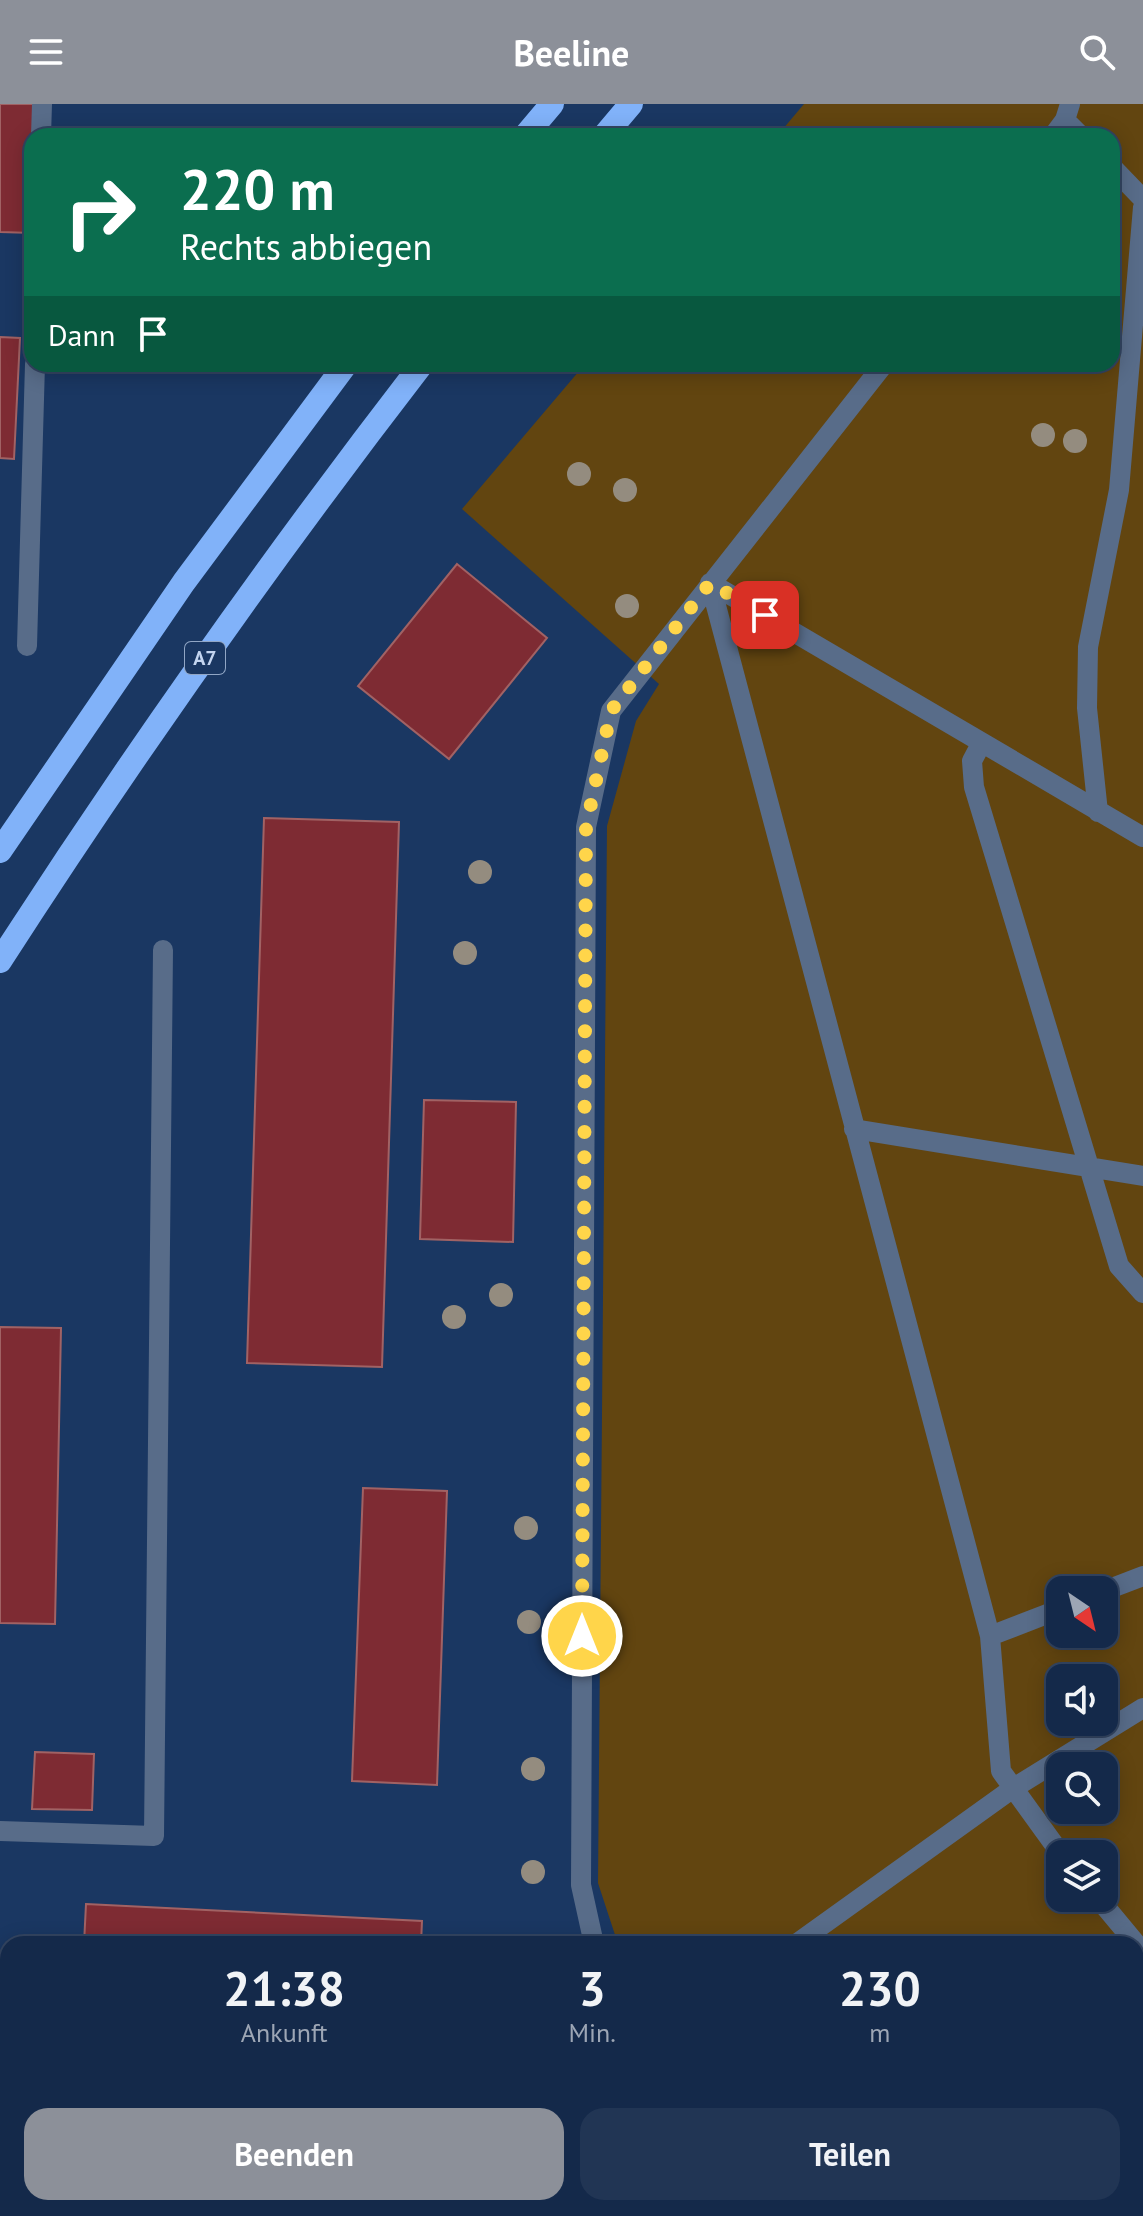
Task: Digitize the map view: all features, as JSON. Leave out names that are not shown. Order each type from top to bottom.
[{"type":"highway","points":[[532,128],[552,104]]},
{"type":"highway","points":[[611,128],[631,104]]},
{"type":"highway","points":[[0,851],[184,582],[340,372]]},
{"type":"highway","name":"A7","points":[[0,961],[133,760],[337,473],[416,372]]},
{"type":"street","points":[[41,128],[42,104]]},
{"type":"street","points":[[1120,175],[1143,199]]},
{"type":"street","points":[[1098,812],[1087,708],[1088,647],[1119,490],[1143,207]]},
{"type":"street","points":[[27,646],[35,372]]},
{"type":"street","points":[[592,1936],[581,1885],[586,827],[611,711],[878,372]]},
{"type":"street","points":[[710,583],[1143,837]]},
{"type":"street","points":[[710,583],[990,1636],[1001,1771],[1050,1840]]},
{"type":"street","points":[[981,744],[972,761],[974,787],[1119,1266],[1143,1293]]},
{"type":"street","points":[[0,1831],[154,1836],[163,950]]},
{"type":"street","points":[[854,1129],[1143,1176]]},
{"type":"street","points":[[1118,1586],[1143,1576]]},
{"type":"street","points":[[990,1636],[1046,1614]]},
{"type":"street","points":[[807,1936],[1012,1789],[1143,1708]]},
{"type":"street","points":[[1110,1912],[1130,1936]]},
{"type":"shaded area","points":[[804,104],[1143,104],[1143,1936],[615,1936],[598,1883],[607,826],[636,721],[659,684],[462,509],[578,372],[1120,372],[1120,128],[784,128]]},
{"type":"building","points":[[0,104],[38,104],[34,128],[24,128],[24,233],[0,232]]},
{"type":"building","points":[[0,337],[20,338],[14,459],[0,458]]},
{"type":"building","points":[[457,564],[547,638],[449,759],[358,686]]},
{"type":"building","points":[[264,818],[399,822],[382,1367],[247,1363]]},
{"type":"building","points":[[424,1100],[516,1102],[513,1242],[420,1239]]},
{"type":"building","points":[[0,1327],[61,1328],[55,1624],[0,1623]]},
{"type":"building","points":[[363,1488],[447,1491],[437,1785],[352,1781]]},
{"type":"building","points":[[35,1752],[94,1754],[92,1810],[32,1809]]},
{"type":"building","points":[[86,1904],[422,1921],[421,1936],[84,1936]]},
{"type":"route","points":[[582,1636],[586,827],[611,711],[710,583],[765,615]]}]
